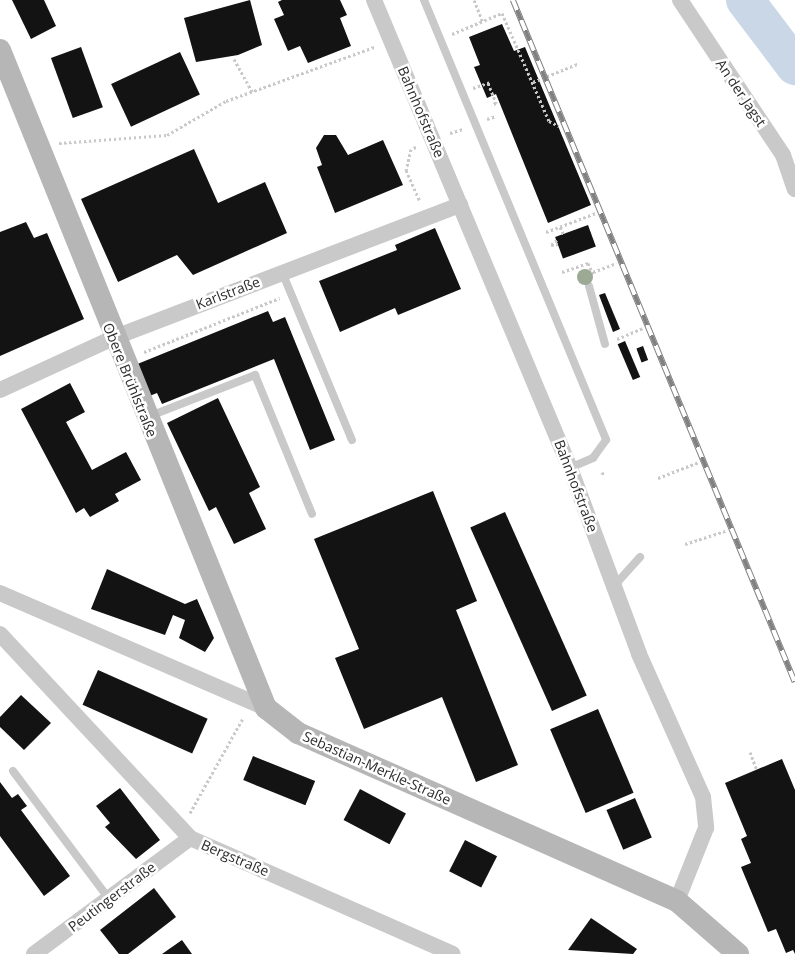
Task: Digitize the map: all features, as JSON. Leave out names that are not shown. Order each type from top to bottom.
[{"type":"street","name":"Bahnhofstraße","points":[[374,0],[570,468],[614,586],[703,797],[706,828],[677,901]]},
{"type":"street","name":"An der Jagst","points":[[680,0],[783,155],[795,189]]},
{"type":"street","name":"Obere Brühlstraße","points":[[0,50],[259,705]]},
{"type":"street","name":"Karlstraße","points":[[0,390],[113,338],[460,205]]},
{"type":"street","name":"Sebastian-Merkle-Straße","points":[[0,593],[259,705],[298,733],[677,901]]},
{"type":"street","name":"Bergstraße","points":[[0,634],[190,838],[453,954]]},
{"type":"street","name":"Peutingerstraße","points":[[34,954],[110,900],[190,838]]},
{"type":"street","points":[[677,901],[738,954]]},
{"type":"lane","points":[[424,0],[606,440],[592,458],[570,468]]},
{"type":"lane","points":[[282,272],[352,440]]},
{"type":"lane","points":[[589,286],[605,344]]},
{"type":"lane","points":[[146,418],[254,375],[312,514]]},
{"type":"lane","points":[[614,586],[640,557]]},
{"type":"lane","points":[[13,771],[110,900]]},
{"type":"path","points":[[474,0],[483,22]]},
{"type":"path","points":[[439,40],[502,13],[550,121],[559,126]]},
{"type":"path","points":[[37,145],[167,135],[252,92],[391,41]]},
{"type":"path","points":[[234,59],[252,92]]},
{"type":"path","points":[[533,82],[577,64]]},
{"type":"path","points":[[522,71],[527,69]]},
{"type":"path","points":[[488,83],[496,103],[492,104]]},
{"type":"path","points":[[546,232],[596,213]]},
{"type":"path","points":[[560,227],[564,234]]},
{"type":"path","points":[[562,272],[588,263]]},
{"type":"path","points":[[592,273],[616,263]]},
{"type":"path","points":[[122,361],[291,294]]},
{"type":"path","points":[[605,344],[643,328]]},
{"type":"path","points":[[658,478],[699,462]]},
{"type":"path","points":[[685,544],[728,530]]},
{"type":"path","points":[[191,811],[259,705]]},
{"type":"path","points":[[750,752],[757,770]]},
{"type":"building","points":[[12,0],[44,0],[56,26],[31,39]]},
{"type":"building","points":[[250,0],[262,45],[238,55],[196,62],[184,18]]},
{"type":"building","points":[[282,0],[340,0],[347,15],[340,18],[351,46],[308,63],[300,46],[288,51],[274,19],[284,15],[278,2]]},
{"type":"building","points":[[502,24],[514,51],[525,47],[591,205],[548,223],[496,94],[487,98],[474,67],[480,65],[469,37]]},
{"type":"building","points":[[81,47],[103,107],[73,118],[51,58]]},
{"type":"building","points":[[180,52],[200,95],[131,127],[111,84]]},
{"type":"building","points":[[324,135],[336,135],[348,155],[383,140],[403,185],[335,213],[317,167],[322,165],[316,148]]},
{"type":"building","points":[[194,149],[218,203],[265,182],[287,233],[193,275],[177,255],[118,282],[81,199]]},
{"type":"building","points":[[26,222],[34,238],[47,233],[84,319],[0,356],[0,232]]},
{"type":"building","points":[[588,225],[596,247],[563,259],[555,237]]},
{"type":"building","points":[[435,228],[461,289],[398,315],[395,308],[340,332],[319,281],[397,250],[395,245]]},
{"type":"building","points":[[605,293],[620,329],[613,332],[599,295]]},
{"type":"building","points":[[268,311],[273,322],[285,317],[335,440],[310,450],[274,359],[162,404],[157,393],[147,397],[135,365]]},
{"type":"building","points":[[625,341],[640,377],[633,380],[618,344]]},
{"type":"building","points":[[643,346],[648,360],[642,362],[636,348]]},
{"type":"building","points":[[70,383],[85,412],[66,422],[92,470],[126,452],[141,480],[115,494],[119,501],[90,517],[84,508],[76,513],[21,409]]},
{"type":"building","points":[[218,398],[260,487],[249,493],[266,529],[234,544],[216,507],[209,511],[167,423]]},
{"type":"building","points":[[433,491],[477,601],[456,610],[518,765],[476,782],[442,697],[364,729],[335,658],[359,649],[314,539]]},
{"type":"building","points":[[505,512],[587,696],[552,711],[470,527]]},
{"type":"building","points":[[107,569],[185,604],[197,599],[214,638],[205,652],[179,638],[185,620],[173,615],[165,635],[91,609]]},
{"type":"building","points":[[98,670],[208,719],[192,754],[83,705]]},
{"type":"building","points":[[21,695],[51,723],[24,750],[0,727],[0,717]]},
{"type":"building","points":[[598,709],[634,793],[586,813],[550,729]]},
{"type":"building","points":[[253,756],[315,781],[305,805],[243,780]]},
{"type":"building","points":[[782,759],[795,790],[795,954],[793,950],[786,953],[776,929],[768,932],[741,867],[751,863],[741,839],[747,836],[725,783]]},
{"type":"building","points":[[0,782],[12,798],[18,794],[27,806],[21,810],[70,876],[44,896],[0,836]]},
{"type":"building","points":[[120,788],[160,840],[136,859],[105,827],[110,823],[96,806]]},
{"type":"building","points":[[360,789],[406,813],[389,844],[344,820]]},
{"type":"building","points":[[635,798],[652,838],[623,850],[606,810]]},
{"type":"building","points":[[465,840],[497,856],[481,888],[449,871]]},
{"type":"building","points":[[154,888],[176,917],[128,954],[119,954],[100,930]]},
{"type":"building","points":[[591,918],[637,949],[633,954],[568,950]]},
{"type":"building","points":[[182,940],[192,954],[162,954]]},
{"type":"waterway","points":[[745,0],[795,66]]},
{"type":"railway","points":[[513,0],[795,682]]}]
